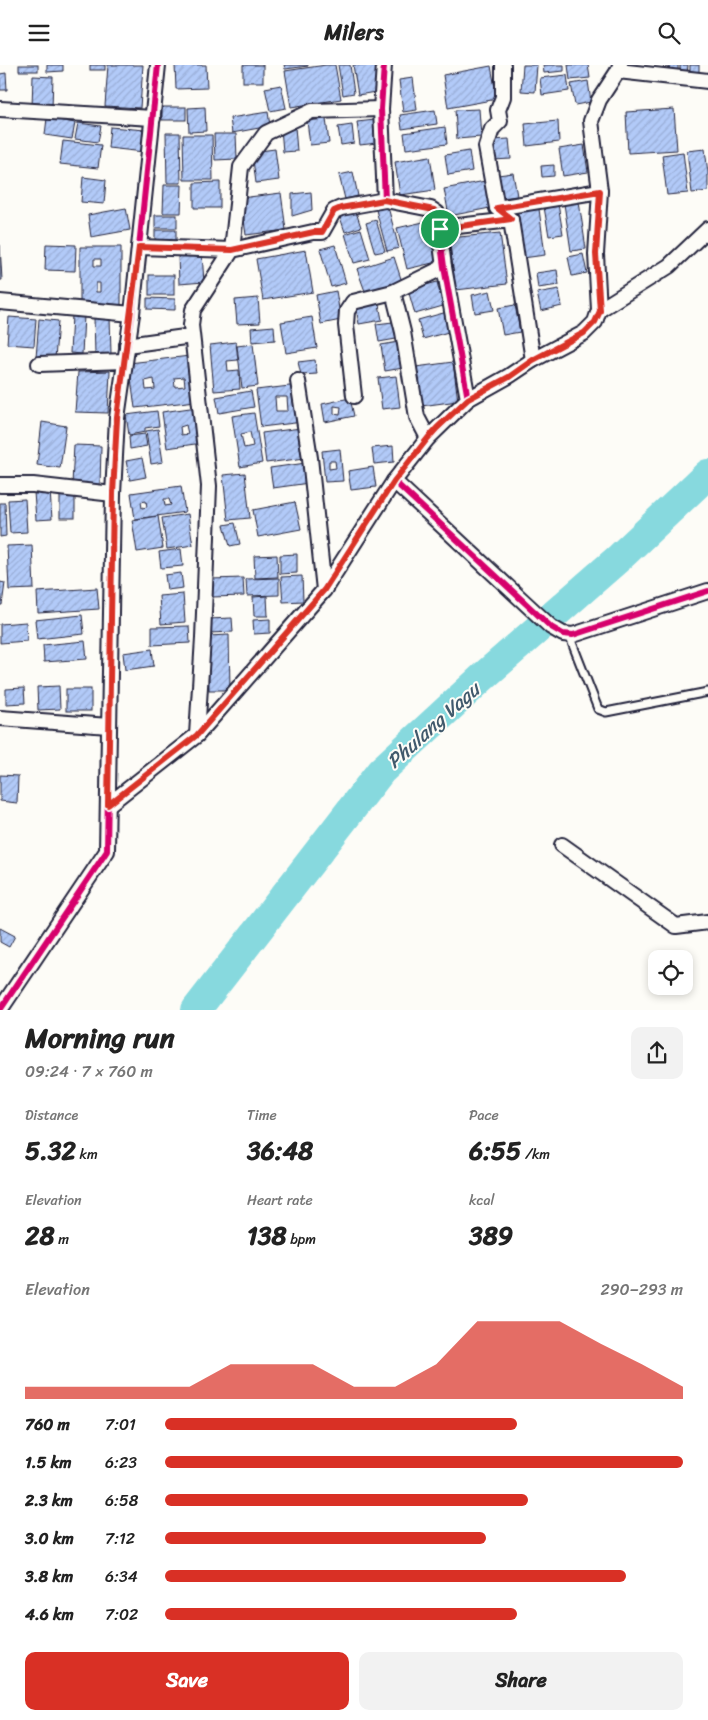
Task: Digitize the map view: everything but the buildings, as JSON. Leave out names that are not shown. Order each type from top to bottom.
[{"type":"street","points":[[0,1010],[107,851],[113,494],[117,418],[132,314],[158,65]]},
{"type":"street","points":[[384,65],[381,109],[384,200]]},
{"type":"street","points":[[503,65],[503,97],[498,110],[500,121],[492,129],[486,147],[497,208],[511,219],[533,360]]},
{"type":"street","points":[[108,805],[197,735],[324,590],[394,481],[428,438],[468,399],[509,377],[533,360],[584,333],[595,322],[600,311],[596,254],[600,191],[591,121],[599,100],[619,68],[708,81]]},
{"type":"street","points":[[0,109],[153,118]]},
{"type":"street","points":[[197,735],[209,486],[191,325],[193,310],[232,250],[241,167],[266,133],[312,111],[381,109]]},
{"type":"street","points":[[497,208],[600,191]]},
{"type":"street","points":[[139,247],[232,250],[314,232],[322,232],[334,211],[384,200],[434,210],[437,213],[440,229],[444,267],[468,399]]},
{"type":"street","points":[[440,229],[511,219]]},
{"type":"street","points":[[600,311],[669,266],[708,229]]},
{"type":"street","points":[[354,396],[346,311],[353,303],[393,292],[444,267]]},
{"type":"street","points":[[393,292],[417,417],[428,438]]},
{"type":"street","points":[[0,303],[132,314]]},
{"type":"street","points":[[127,345],[192,336]]},
{"type":"street","points":[[39,364],[125,361]]},
{"type":"street","points":[[298,381],[310,458],[324,590]]},
{"type":"street","points":[[394,481],[552,627],[563,634],[573,635],[708,591]]},
{"type":"street","points":[[0,485],[33,485],[113,494]]},
{"type":"street","points":[[0,718],[109,726]]},
{"type":"street","points":[[562,845],[676,925],[708,923]]},
{"type":"lane","points":[[569,634],[598,709],[602,711],[606,712],[708,692]]},
{"type":"waterway","name":"Phulang Vagu","points":[[196,1010],[381,771],[485,675],[620,557],[708,474]]},
{"type":"cycle path","points":[[0,1010],[107,851],[113,494],[117,418],[132,314],[158,65]]},
{"type":"cycle path","points":[[384,65],[381,109],[385,200],[431,209],[437,213],[444,267],[468,399],[428,438],[394,481],[551,627],[563,634],[573,635],[708,591]]},
{"type":"route","points":[[600,191],[596,254],[600,311],[595,322],[584,333],[533,360],[509,377],[468,399],[437,428],[394,481],[324,590],[197,735],[108,805],[113,494],[117,418],[132,314],[139,247],[232,250],[314,232],[322,232],[334,211],[384,200],[434,210],[437,213],[440,229],[511,219],[497,208],[600,191]]}]
